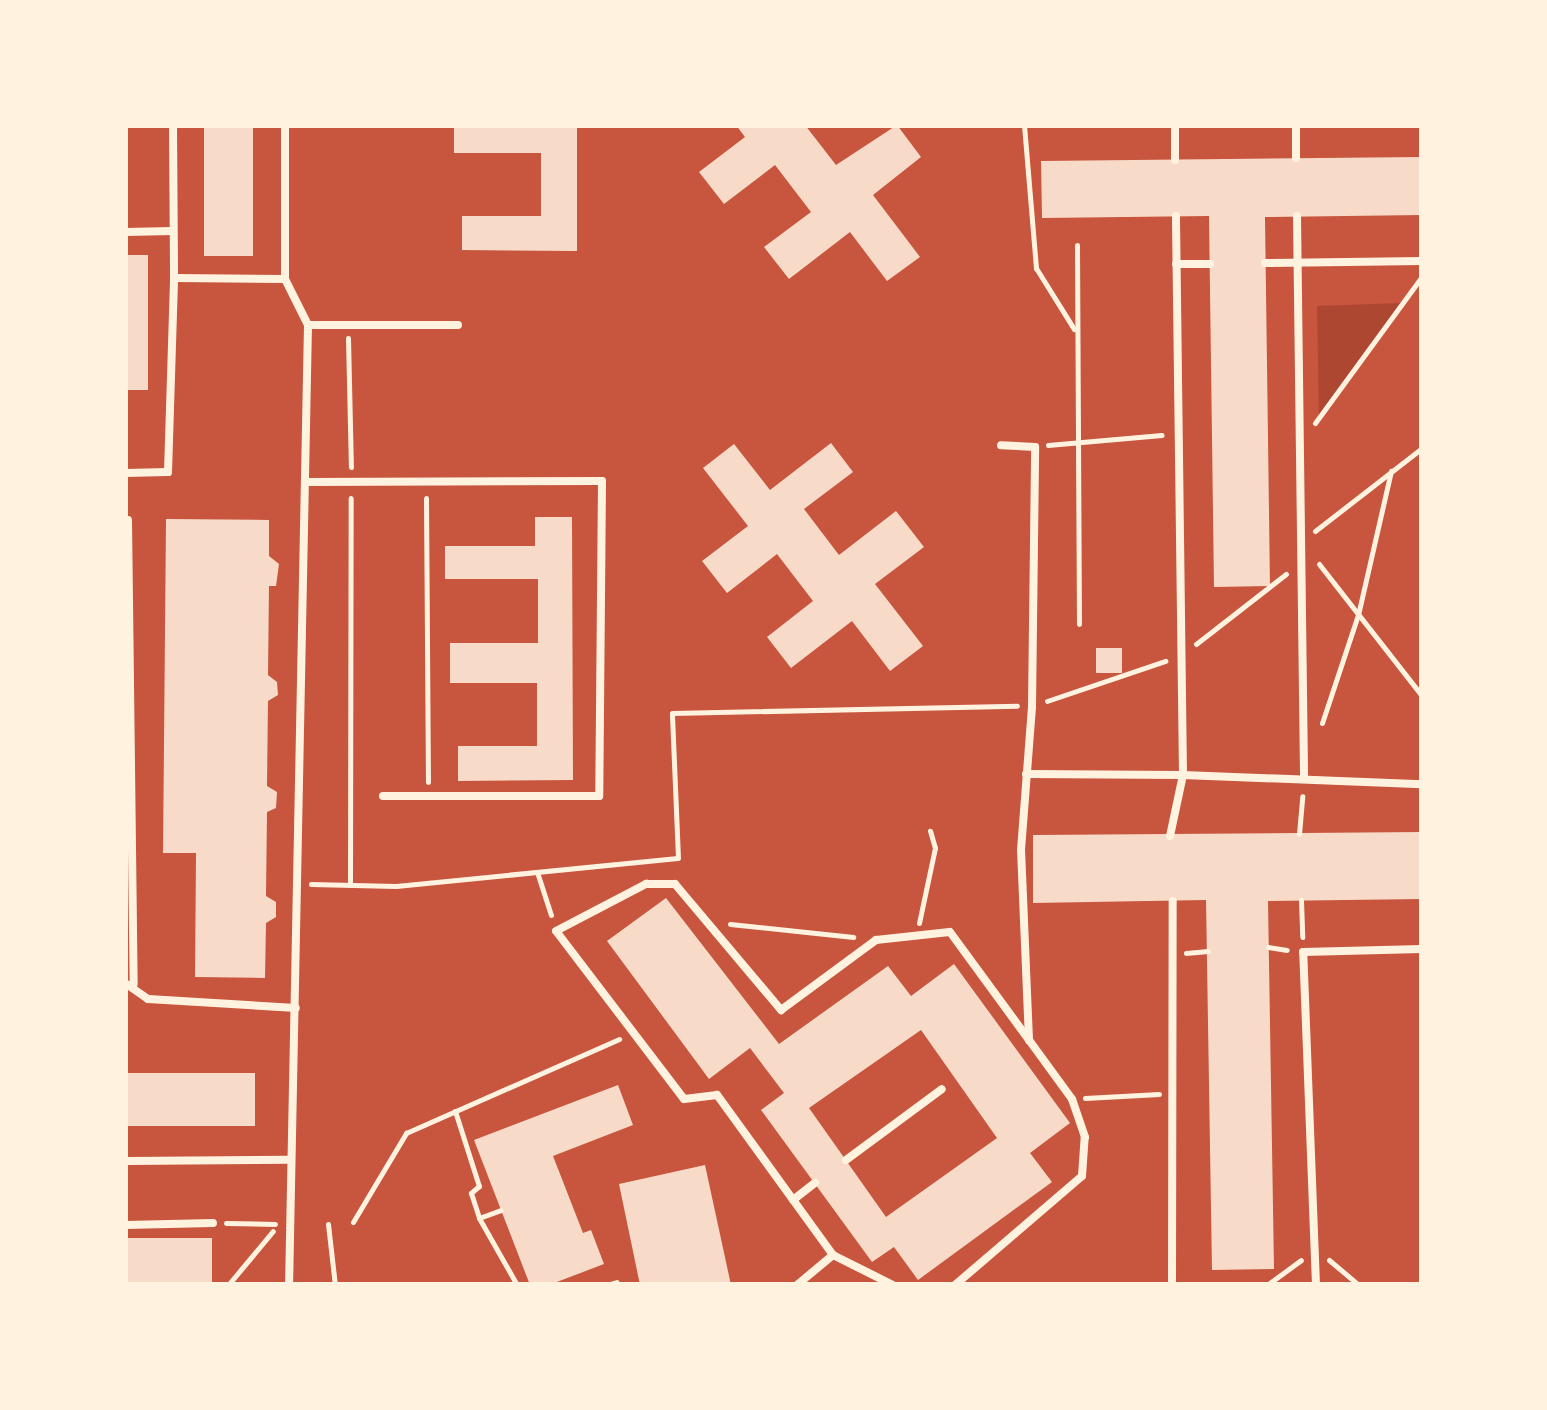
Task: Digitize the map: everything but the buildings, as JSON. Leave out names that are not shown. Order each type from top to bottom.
[{"type":"lane","points":[[125,474],[168,472],[174,278],[173,125]]},
{"type":"lane","points":[[285,125],[285,278],[308,325],[296,1008],[282,1225],[288,1285]]},
{"type":"lane","points":[[1175,125],[1175,160]]},
{"type":"lane","points":[[1296,125],[1296,158]]},
{"type":"lane","points":[[1170,836],[1183,776],[1176,216]]},
{"type":"lane","points":[[1297,216],[1304,776]]},
{"type":"lane","points":[[125,232],[174,231]]},
{"type":"lane","points":[[1266,263],[1422,262]]},
{"type":"lane","points":[[1176,264],[1210,264]]},
{"type":"lane","points":[[174,278],[285,278]]},
{"type":"lane","points":[[308,325],[458,325]]},
{"type":"lane","points":[[1001,445],[1035,447],[1032,706],[1021,850],[1029,1040]]},
{"type":"lane","points":[[304,482],[602,481],[599,796],[384,796]]},
{"type":"lane","points":[[128,520],[129,984],[148,999],[296,1008]]},
{"type":"lane","points":[[1026,774],[1304,776],[1422,784]]},
{"type":"lane","points":[[892,1285],[833,1254],[716,1095],[684,1099],[556,931],[646,884],[675,884],[782,1010],[876,940],[950,932],[1072,1099],[1085,1136],[1082,1176],[955,1285]]},
{"type":"lane","points":[[1172,1285],[1168,1094],[1173,900]]},
{"type":"lane","points":[[1316,1285],[1303,952],[1422,949]]},
{"type":"lane","points":[[846,1160],[942,1088]]},
{"type":"lane","points":[[125,1162],[288,1160]]},
{"type":"lane","points":[[793,1200],[815,1183]]},
{"type":"lane","points":[[125,1225],[213,1222]]},
{"type":"lane","points":[[797,1285],[833,1254]]},
{"type":"path","points":[[1024,125],[1036,268],[1076,332]]},
{"type":"path","points":[[1076,245],[1079,624]]},
{"type":"path","points":[[1300,444],[1422,276]]},
{"type":"path","points":[[348,325],[350,885]]},
{"type":"path","points":[[1035,447],[1178,433]]},
{"type":"path","points":[[1422,448],[1302,542],[1422,696]]},
{"type":"path","points":[[1316,740],[1358,615],[1391,471]]},
{"type":"path","points":[[426,480],[428,796]]},
{"type":"path","points":[[298,881],[350,885],[538,876],[678,858],[672,714],[1032,706],[1181,655],[1302,558]]},
{"type":"path","points":[[1299,834],[1304,776]]},
{"type":"path","points":[[916,935],[936,848],[930,830]]},
{"type":"path","points":[[538,876],[556,931]]},
{"type":"path","points":[[1301,900],[1303,952]]},
{"type":"path","points":[[706,921],[876,940]]},
{"type":"path","points":[[353,1222],[406,1133],[634,1032]]},
{"type":"path","points":[[1072,1099],[1168,1094]]},
{"type":"path","points":[[454,1111],[479,1186],[470,1193],[479,1218],[517,1285]]},
{"type":"path","points":[[479,1218],[501,1210]]},
{"type":"path","points":[[213,1222],[282,1225]]},
{"type":"path","points":[[328,1224],[335,1285]]},
{"type":"path","points":[[228,1285],[282,1225]]},
{"type":"path","points":[[1267,1285],[1315,1249],[1360,1285]]},
{"type":"path","points":[[607,1285],[617,1282]]},
{"type":"shaded area","points":[[1401,303],[1319,417],[1317,306]]}]
